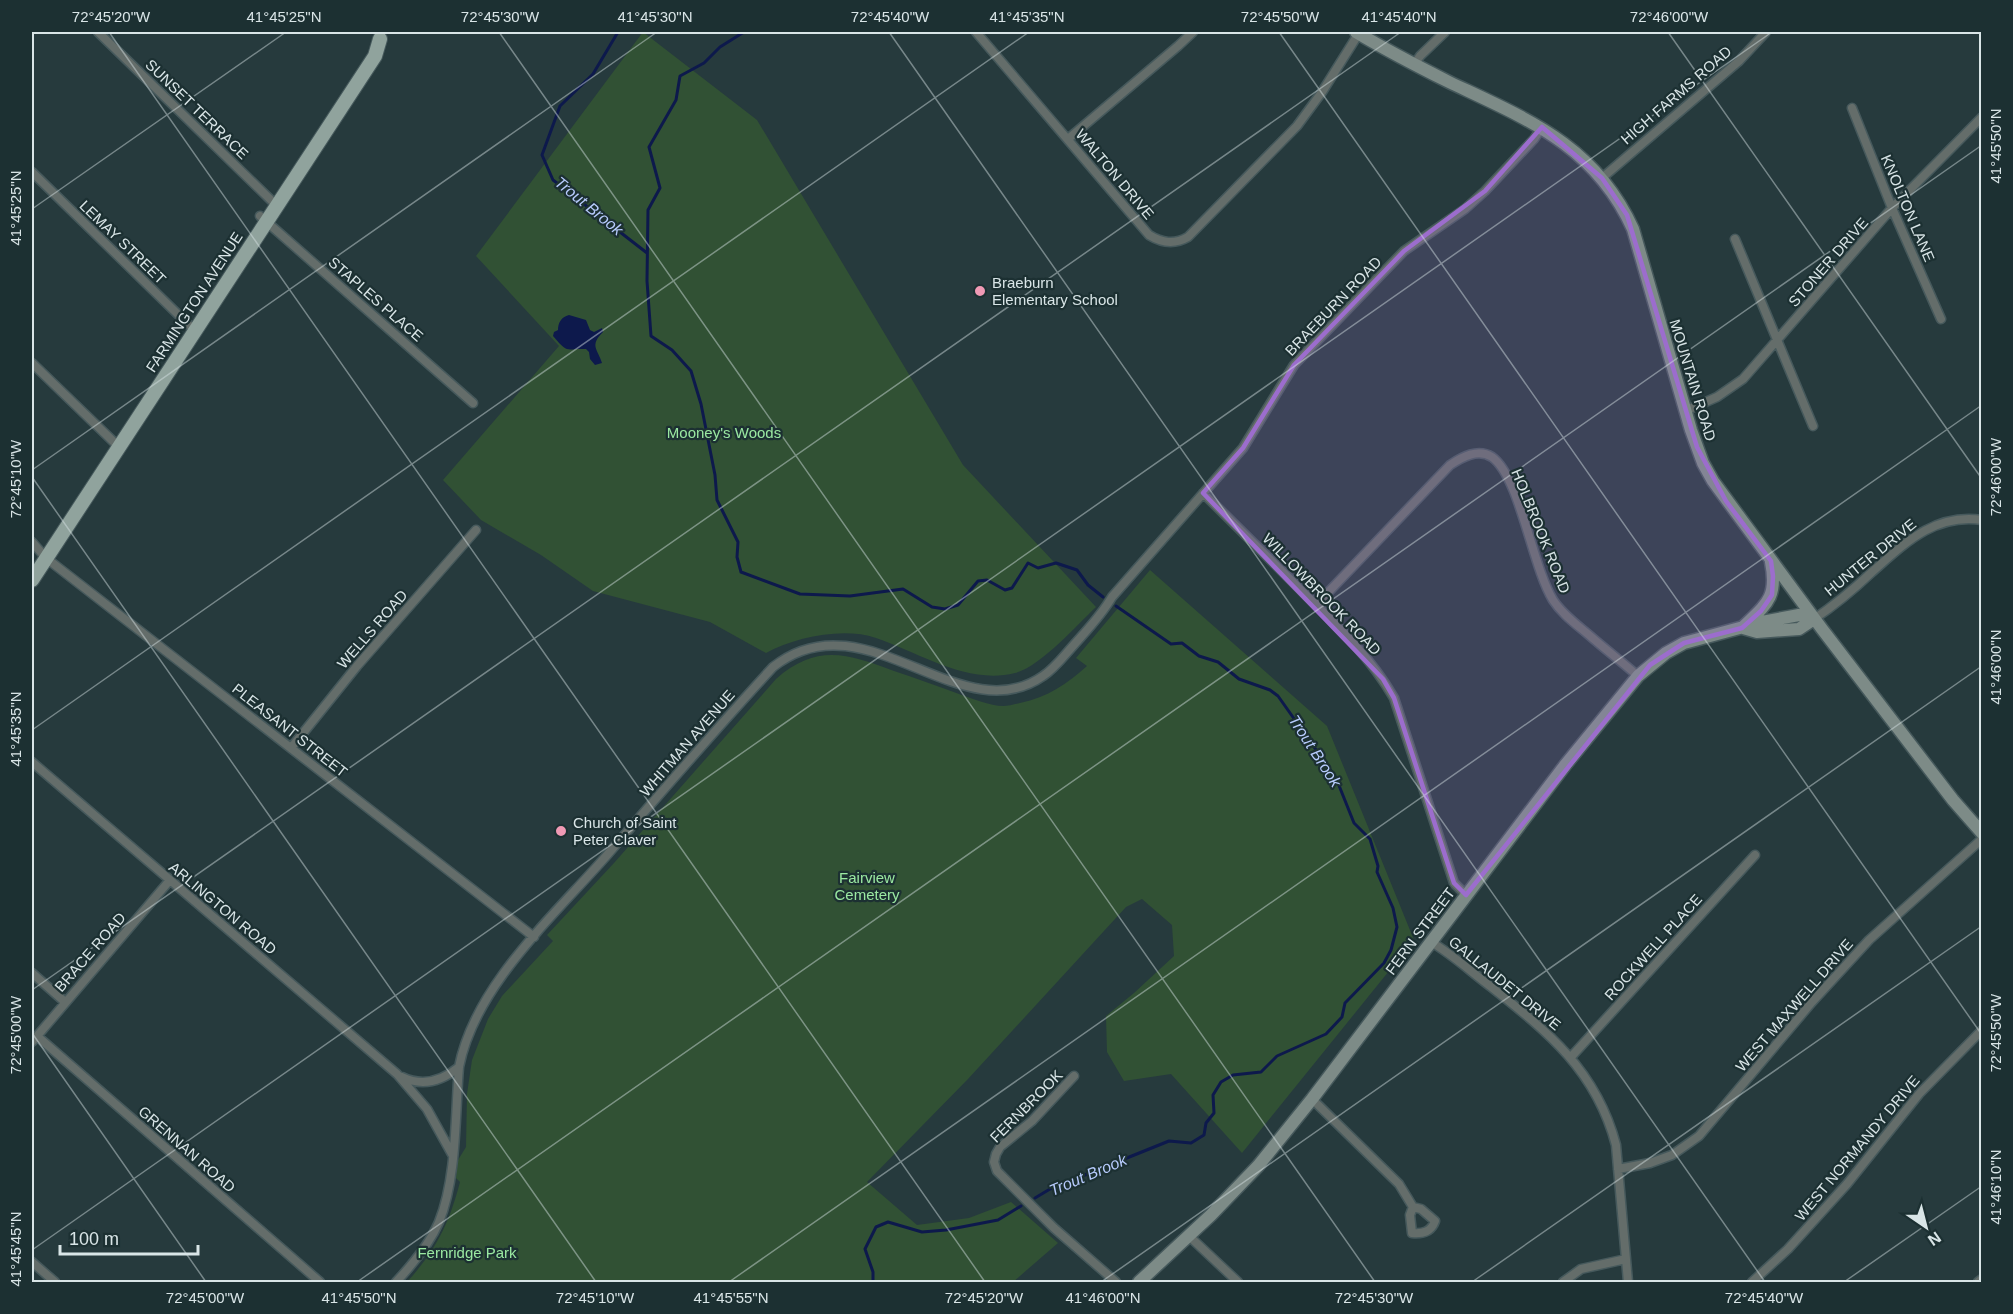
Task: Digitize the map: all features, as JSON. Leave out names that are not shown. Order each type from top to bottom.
[{"type":"main road","name":"FARMINGTON AVENUE","points":[[32,566],[40,550],[116,444],[264,219],[379,34]]},
{"type":"main road","name":"FARMINGTON AVENUE","points":[[32,580],[40,550]]},
{"type":"street","name":"SUNSET TERRACE","points":[[98,32],[274,203]]},
{"type":"street","name":"WALTON DRIVE","points":[[976,32],[1149,235],[1164,242],[1181,241],[1195,230],[1297,126],[1322,92],[1357,32]]},
{"type":"street","points":[[1068,139],[1193,32]]},
{"type":"street","name":"MOUNTAIN ROAD","points":[[1357,32],[1414,65],[1542,127],[1573,150],[1602,178],[1621,205],[1633,229],[1685,411],[1697,447],[1713,481],[1814,619],[1946,791],[1982,833]]},
{"type":"street","points":[[1414,65],[1445,32]]},
{"type":"street","name":"HIGH FARMS ROAD","points":[[1602,178],[1738,61],[1766,32]]},
{"type":"street","name":"KNOLTON LANE","points":[[1852,108],[1892,208],[1941,319]]},
{"type":"street","name":"STONER DRIVE","points":[[1685,411],[1717,397],[1743,378],[1892,208],[1982,117]]},
{"type":"street","name":"BRAEBURN ROAD","points":[[1103,612],[1112,597],[1243,448],[1294,365],[1404,251],[1465,209],[1485,191],[1534,139],[1542,127]]},
{"type":"street","name":"LEMAY STREET","points":[[32,171],[192,328]]},
{"type":"street","name":"STAPLES PLACE","points":[[264,219],[473,403]]},
{"type":"street","points":[[1735,239],[1813,426]]},
{"type":"street","points":[[32,363],[116,444]]},
{"type":"street","name":"HOLBROOK ROAD","points":[[1316,605],[1450,465],[1471,454],[1482,454],[1491,456],[1509,480],[1542,576],[1553,600],[1567,617],[1638,676]]},
{"type":"street","name":"WILLOWBROOK ROAD","points":[[1203,493],[1371,662],[1394,698],[1455,883],[1466,895]]},
{"type":"street","name":"HUNTER DRIVE","points":[[1814,619],[1841,599],[1916,534],[1950,520],[1982,520]]},
{"type":"street","name":"WELLS ROAD","points":[[291,748],[357,666],[476,530]]},
{"type":"street","name":"PLEASANT STREET","points":[[40,550],[534,938]]},
{"type":"street","points":[[1742,628],[1761,611],[1770,599],[1773,585],[1771,561]]},
{"type":"street","name":"WHITMAN AVENUE","points":[[396,1282],[423,1250],[438,1224],[446,1202],[451,1177],[459,1067],[466,1038],[477,1014],[508,968],[773,667],[790,655],[817,646],[852,645],[967,687],[1001,690],[1020,687],[1042,677],[1103,612]]},
{"type":"street","name":"FERN STREET","points":[[1139,1282],[1189,1236],[1258,1166],[1312,1099],[1593,729],[1638,676],[1666,653],[1684,643],[1742,628],[1757,632],[1799,629],[1814,619]]},
{"type":"street","name":"ARLINGTON ROAD","points":[[32,762],[397,1074],[427,1109],[453,1154]]},
{"type":"street","name":"WEST MAXWELL DRIVE","points":[[1618,1169],[1660,1160],[1690,1144],[1812,1002],[1869,940],[1982,839]]},
{"type":"street","name":"ROCKWELL PLACE","points":[[1571,1057],[1755,855]]},
{"type":"street","name":"BRACE ROAD","points":[[34,1039],[170,880]]},
{"type":"street","name":"GALLAUDET DRIVE","points":[[1431,942],[1532,1019],[1571,1057],[1594,1090],[1611,1125],[1616,1145],[1629,1282]]},
{"type":"street","points":[[32,973],[65,1002]]},
{"type":"street","name":"WEST NORMANDY DRIVE","points":[[1752,1282],[1788,1249],[1833,1200],[1919,1094],[1982,1030]]},
{"type":"street","name":"GRENNAN ROAD","points":[[34,1039],[320,1282]]},
{"type":"street","name":"ARLINGTON ROAD","points":[[397,1074],[414,1082],[428,1082],[441,1078],[459,1067]]},
{"type":"street","name":"FERNBROOK","points":[[1074,1076],[1032,1121],[1000,1147],[994,1162],[997,1171],[1054,1228],[1116,1282]]},
{"type":"street","points":[[1312,1099],[1399,1184],[1413,1207]]},
{"type":"street","points":[[1189,1236],[1238,1282]]},
{"type":"street","points":[[1563,1282],[1581,1269],[1626,1259]]},
{"type":"street","points":[[32,1262],[56,1282]]},
{"type":"street","points":[[1978,1282],[1982,1279]]},
{"type":"highlighted area","points":[[1542,127],[1602,178],[1627,215],[1697,447],[1726,501],[1771,561],[1772,595],[1761,611],[1742,628],[1684,643],[1650,665],[1466,895],[1454,883],[1394,698],[1383,679],[1203,493],[1243,448],[1294,365],[1404,251],[1485,191]]},
{"type":"green space","name":"Mooney's Woods","points":[[643,32],[757,120],[963,465],[1096,607],[1036,663],[1015,673],[997,676],[979,675],[944,666],[876,638],[849,633],[805,638],[766,653],[710,622],[593,591],[541,555],[481,520],[443,480],[559,346],[476,256]]},
{"type":"green space","name":"Fairview Cemetery","points":[[1150,570],[1327,726],[1414,940],[1242,1153],[1171,1074],[1124,1081],[1107,1052],[1106,1016],[1174,956],[1172,925],[1142,899],[1126,907],[968,1079],[867,1182],[917,1225],[969,1218],[1011,1202],[1058,1243],[1013,1282],[407,1282],[434,1247],[456,1197],[460,1182],[456,1178],[458,1160],[466,1147],[467,1094],[472,1060],[488,1019],[502,996],[553,941],[547,935],[614,863],[776,679],[805,660],[833,655],[862,660],[993,705],[1005,706],[1030,700],[1056,689],[1087,666],[1076,658]]},
{"type":"shaded area","points":[[569,315],[586,320],[590,330],[594,332],[602,328],[603,332],[595,344],[602,363],[595,365],[586,349],[565,348],[553,336],[558,330],[560,321]]},
{"type":"waterway","name":"Trout Brook","points":[[618,32],[593,74],[560,106],[542,155],[553,180],[647,253]]},
{"type":"waterway","name":"Trout Brook","points":[[744,32],[720,47],[704,63],[680,76],[676,100],[649,147],[660,188],[648,210],[647,281],[651,336],[672,350],[691,371],[701,404],[715,475],[717,500],[738,542],[737,557],[741,572],[800,594],[850,596],[903,589],[932,607],[945,609],[958,605],[978,581],[987,580],[1005,590],[1012,588],[1028,563],[1038,568],[1056,563],[1077,570],[1088,585],[1103,597]]},
{"type":"waterway","name":"Trout Brook","points":[[1035,1198],[1050,1189],[1169,1141],[1191,1143],[1204,1135],[1206,1123],[1214,1113],[1213,1095],[1221,1082],[1233,1075],[1261,1072],[1277,1056],[1326,1034],[1342,1017],[1345,1003],[1384,963],[1391,950],[1397,927],[1393,908],[1377,872],[1378,866],[1370,839],[1354,823],[1336,778],[1278,696],[1270,690],[1239,679],[1218,662],[1199,656],[1182,643],[1171,644],[1116,606]]},
{"type":"waterway","name":"Trout Brook","points":[[873,1282],[873,1272],[865,1249],[876,1227],[888,1222],[922,1232],[946,1230],[998,1220],[1021,1206]]},
{"type":"place","name":"Braeburn Elementary School","points":[[980,291]]},
{"type":"place","name":"Church of Saint Peter Claver","points":[[561,831]]},
{"type":"park label","name":"Fernridge Park","points":[[467,1252]]}]
